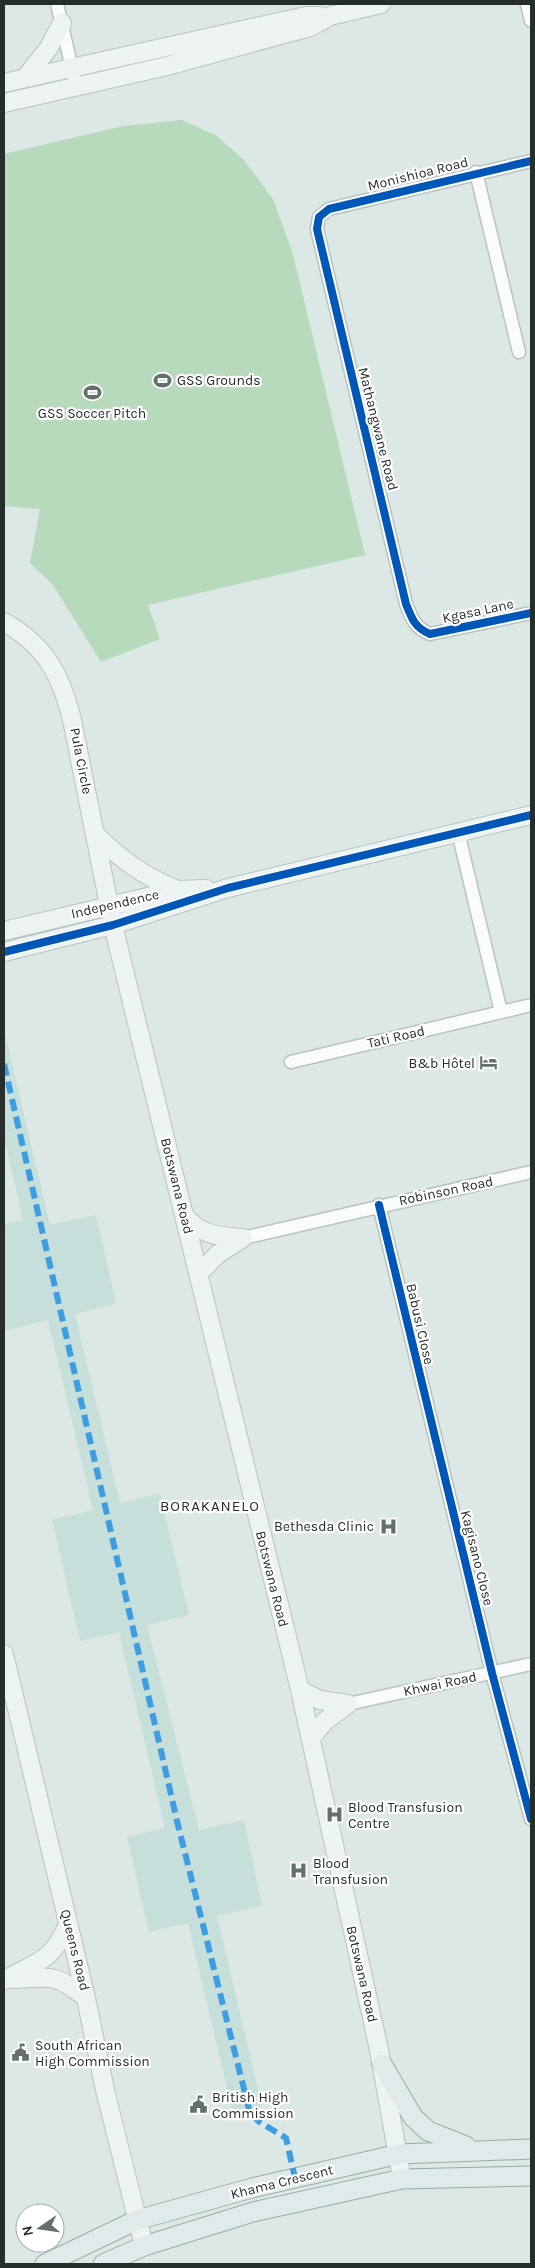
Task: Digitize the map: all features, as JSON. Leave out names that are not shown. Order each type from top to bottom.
[{"type":"main road","points":[[4,83],[306,16],[330,16],[381,4]]},
{"type":"main road","points":[[4,102],[167,66],[310,27],[330,16]]},
{"type":"main road","points":[[24,78],[48,49],[62,23]]},
{"type":"main road","name":"Pula Circle","points":[[4,622],[35,644],[49,660],[58,677],[72,720],[110,904],[112,925]]},
{"type":"main road","points":[[228,888],[531,815]]},
{"type":"main road","points":[[96,835],[145,876],[177,890]]},
{"type":"main road","name":"Independence","points":[[4,931],[110,904],[177,890],[228,888]]},
{"type":"main road","name":"Independence","points":[[4,952],[112,925],[228,888]]},
{"type":"main road","name":"Botswana Road","points":[[112,925],[300,1690],[382,2064],[402,2178]]},
{"type":"main road","points":[[185,1216],[198,1230],[208,1234],[244,1238]]},
{"type":"main road","points":[[198,1274],[218,1254],[244,1238]]},
{"type":"main road","name":"Queens Road","points":[[4,1654],[86,1998],[105,2090],[144,2246]]},
{"type":"main road","points":[[300,1690],[320,1700],[348,1704]]},
{"type":"main road","points":[[310,1738],[324,1722],[348,1704]]},
{"type":"main road","points":[[4,1980],[50,1955],[60,1944],[68,1924]]},
{"type":"main road","points":[[4,1980],[54,1977],[64,1981],[86,1998]]},
{"type":"main road","points":[[382,2064],[413,2117],[428,2131],[476,2150]]},
{"type":"main road","name":"Khama Crescent","points":[[45,2264],[137,2220],[252,2188],[399,2154],[531,2149]]},
{"type":"main road","name":"Khama Crescent","points":[[102,2264],[144,2246],[253,2212],[402,2178],[531,2176]]},
{"type":"street","points":[[57,4],[76,86]]},
{"type":"street","points":[[527,4],[531,21]]},
{"type":"street","name":"Monishioa Road","points":[[317,221],[324,211],[329,208],[476,172],[531,161]]},
{"type":"street","points":[[476,172],[520,352]]},
{"type":"street","name":"Mathangwane Road","points":[[317,221],[317,229],[406,604],[419,629],[430,634]]},
{"type":"street","name":"Kgasa Lane","points":[[430,634],[531,613]]},
{"type":"street","points":[[458,832],[501,1012]]},
{"type":"street","name":"Tati Road","points":[[291,1062],[531,1005]]},
{"type":"street","name":"Robinson Road","points":[[244,1238],[531,1172]]},
{"type":"street","name":"Babusi Close","points":[[379,1206],[437,1448]]},
{"type":"street","name":"Kagisano Close","points":[[437,1448],[492,1673],[531,1819]]},
{"type":"street","name":"Khwai Road","points":[[348,1704],[531,1664]]},
{"type":"shaded area","points":[[4,1030],[50,1225],[96,1215],[116,1303],[75,1314],[120,1503],[160,1494],[189,1615],[147,1625],[199,1830],[244,1820],[262,1905],[217,1916],[262,2106],[233,2113],[188,1923],[149,1932],[127,1837],[165,1828],[119,1632],[80,1641],[52,1520],[93,1510],[48,1320],[4,1331],[4,1225],[23,1220],[4,1138]]},
{"type":"green space","name":"GSS Grounds","points":[[182,120],[217,136],[244,160],[273,199],[293,254],[365,555],[148,605],[160,639],[101,662],[53,585],[30,563],[40,509],[4,506],[4,154],[123,126]]},
{"type":"marked path","points":[[4,1064],[177,1821],[249,2109],[258,2121],[286,2138],[295,2178]]},
{"type":"cycle path","points":[[531,161],[329,209],[319,217],[317,229],[406,604],[412,619],[417,626],[430,634],[531,613]]},
{"type":"cycle path","points":[[4,952],[113,925],[228,888],[531,815]]},
{"type":"cycle path","points":[[379,1205],[492,1673],[531,1819]]},
{"type":"place","name":"GSS Grounds","points":[[163,380]]},
{"type":"place","name":"GSS Soccer Pitch","points":[[92,393]]},
{"type":"place","name":"B&b Hôtel","points":[[489,1063]]},
{"type":"place","name":"Bethesda Clinic","points":[[388,1526]]},
{"type":"place","name":"Blood Transfusion Centre","points":[[334,1815]]},
{"type":"place","name":"Blood Transfusion","points":[[299,1871]]},
{"type":"place","name":"South African High Commission","points":[[21,2053]]},
{"type":"place","name":"British High Commission","points":[[198,2105]]},
{"type":"district","name":"BORAKANELO","points":[[210,1506]]}]
